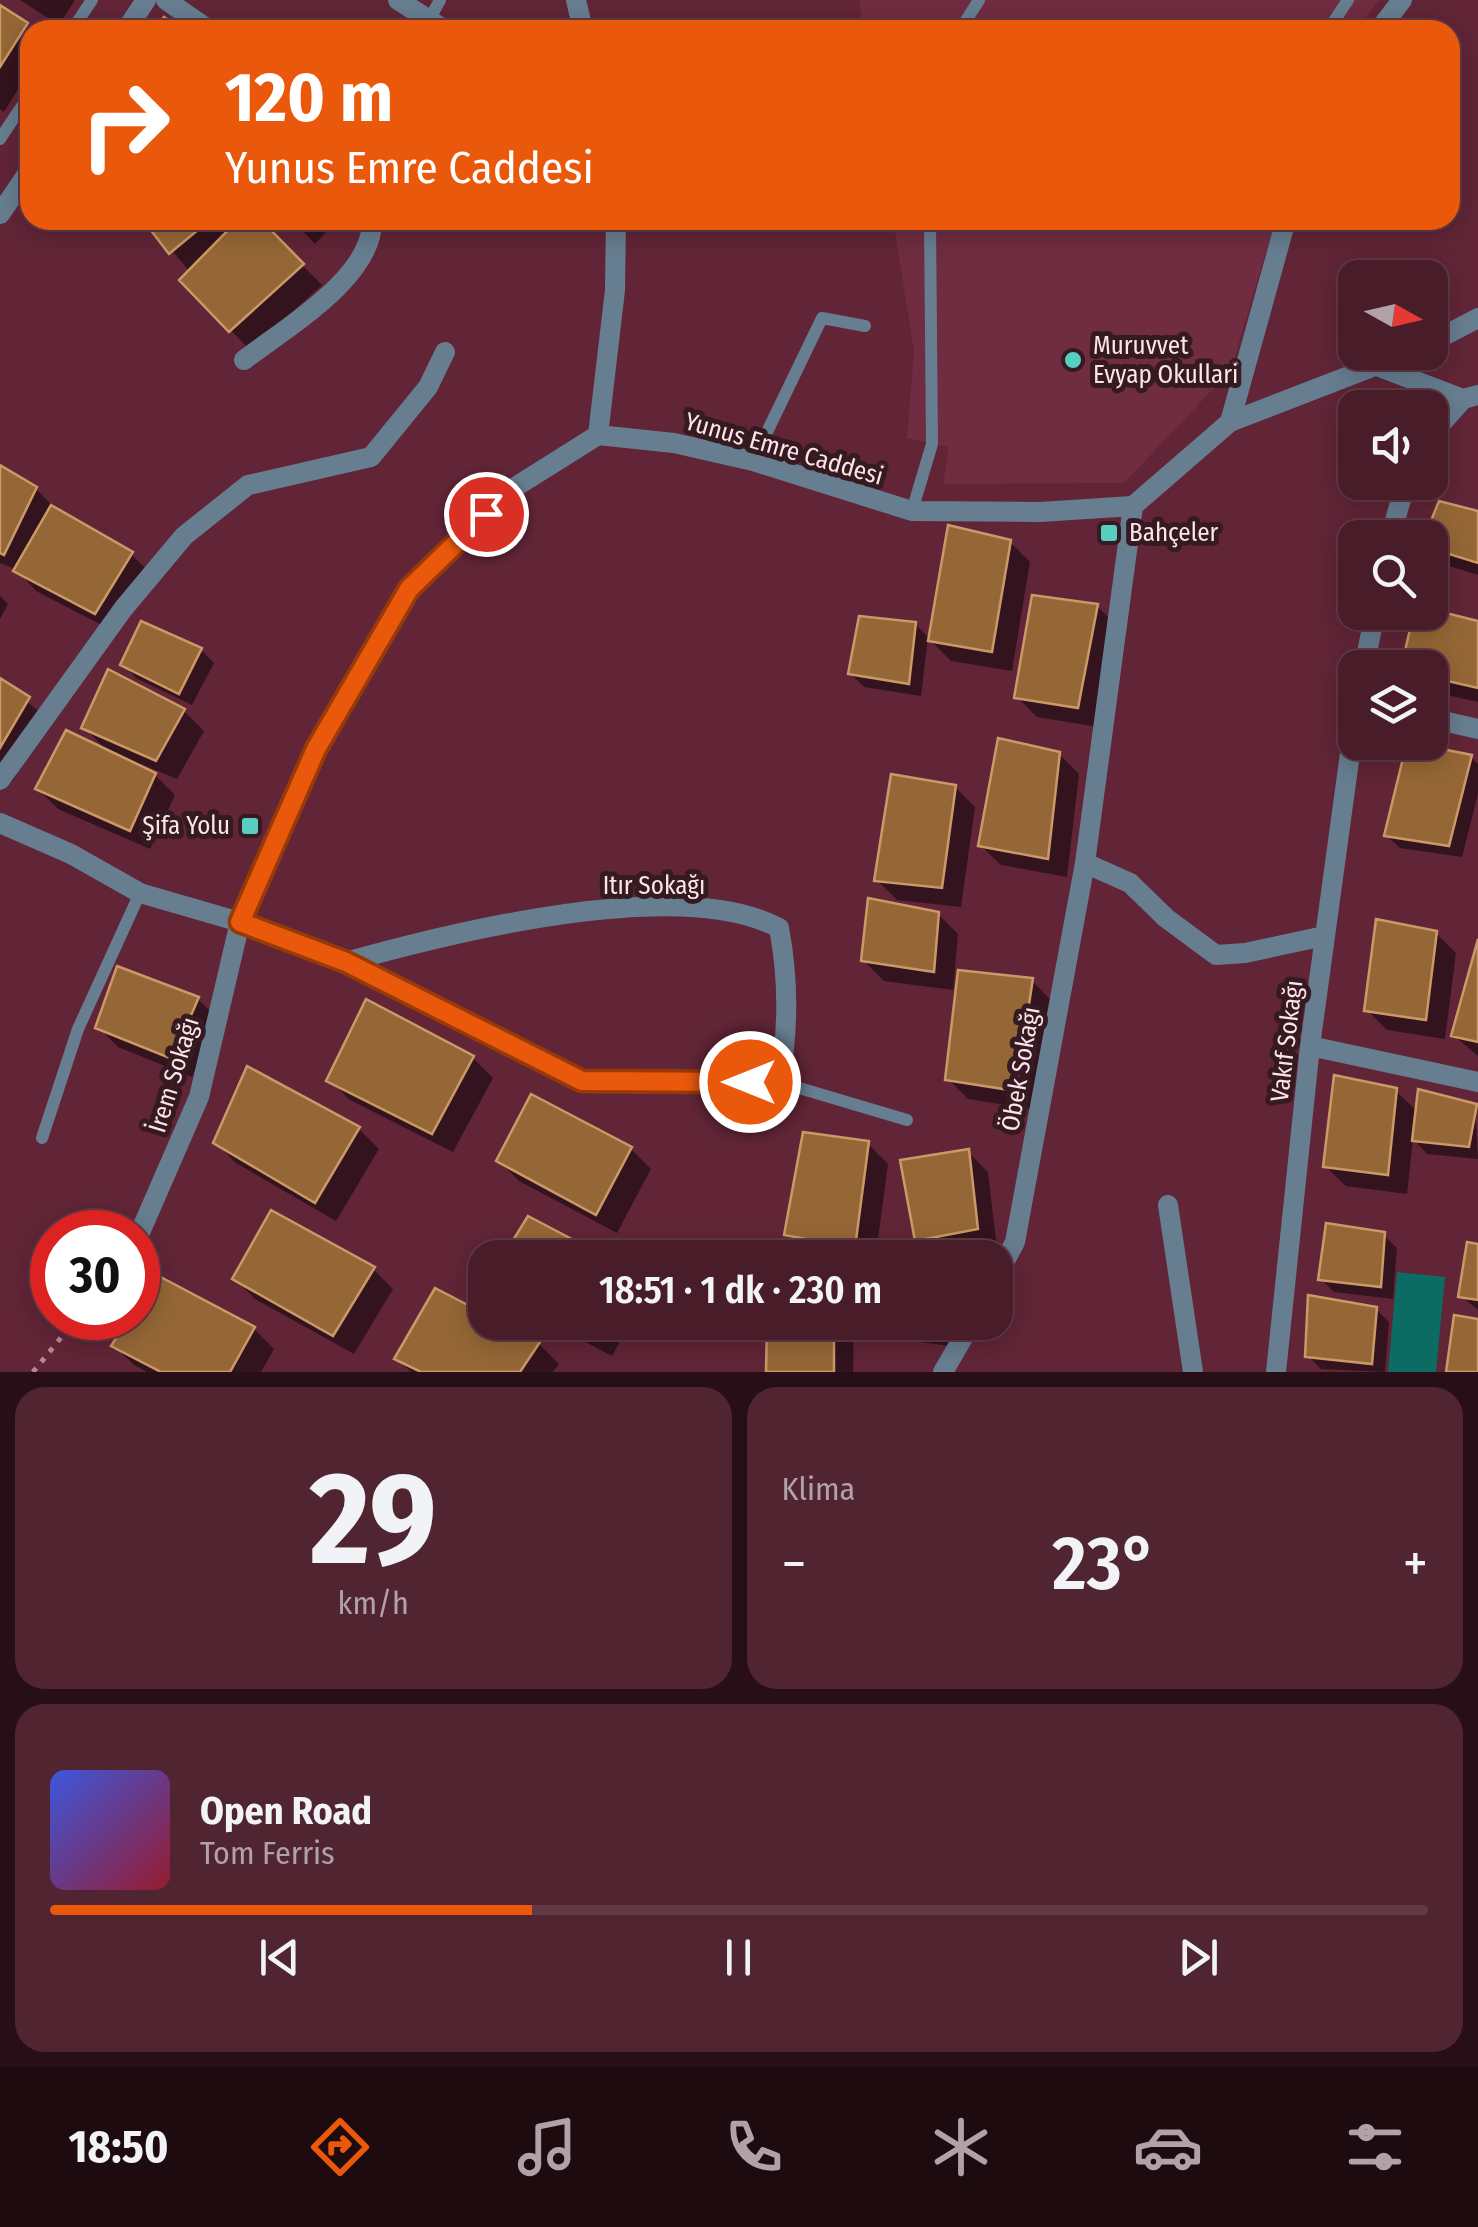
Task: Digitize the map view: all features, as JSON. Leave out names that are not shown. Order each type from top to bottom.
[{"type":"street","points":[[166,0],[194,20]]},
{"type":"street","points":[[398,0],[429,20]]},
{"type":"street","points":[[1387,20],[1402,0]]},
{"type":"street","points":[[0,214],[20,185]]},
{"type":"street","points":[[244,360],[338,288],[361,256],[373,230]]},
{"type":"street","points":[[240,922],[316,749],[409,589],[512,489],[598,434],[614,290],[616,230]]},
{"type":"street","points":[[1230,422],[1283,230]]},
{"type":"street","points":[[1448,333],[1478,318]]},
{"type":"street","points":[[0,780],[123,609],[184,536],[248,485],[371,457],[428,387],[445,352]]},
{"type":"street","points":[[1133,506],[1230,422],[1366,370]]},
{"type":"street","points":[[1389,370],[1470,397],[1448,418]]},
{"type":"street","name":"Yunus Emre Caddesi","points":[[598,434],[674,442],[753,461],[912,511],[1040,512],[1133,506]]},
{"type":"street","name":"Öbek Sokağı","points":[[1013,1246],[1085,864],[1133,506]]},
{"type":"street","points":[[1448,722],[1478,729]]},
{"type":"street","name":"Vakıf Sokağı","points":[[1276,1372],[1310,1046],[1349,760]]},
{"type":"street","points":[[0,824],[71,854],[140,893],[240,922],[346,962],[582,1081],[779,1082]]},
{"type":"street","points":[[1085,864],[1130,883],[1166,918],[1216,955],[1245,953],[1324,936]]},
{"type":"street","name":"Itır Sokağı","points":[[346,962],[438,936],[620,907],[749,912],[780,928],[788,976],[788,1037],[779,1082]]},
{"type":"street","name":"İrem Sokağı","points":[[150,1210],[199,1097],[240,922]]},
{"type":"street","points":[[1310,1046],[1478,1082]]},
{"type":"street","points":[[1168,1205],[1193,1372]]},
{"type":"street","points":[[951,1369],[964,1340]]},
{"type":"lane","points":[[0,139],[20,109]]},
{"type":"lane","points":[[912,511],[932,444],[930,230]]},
{"type":"lane","points":[[753,461],[822,318],[865,326]]},
{"type":"lane","points":[[42,1138],[78,1029],[140,893]]},
{"type":"lane","points":[[779,1082],[906,1120]]},
{"type":"path","points":[[34,1372],[59,1340]]},
{"type":"shaded area","points":[[859,0],[1379,0],[1364,20],[862,20]]},
{"type":"shaded area","name":"Muruvvet Evyap Okullari","points":[[895,230],[1276,233],[1267,248],[1231,370],[1124,483],[943,484],[949,447],[907,438],[914,351]]},
{"type":"shaded area","points":[[1397,1272],[1445,1277],[1436,1372],[1388,1372]]},
{"type":"building","points":[[0,5],[23,20],[20,20],[20,36],[0,67]]},
{"type":"building","points":[[151,230],[198,230],[169,254]]},
{"type":"building","points":[[228,230],[271,230],[304,264],[229,332],[179,280]]},
{"type":"building","points":[[0,465],[37,487],[4,555],[0,553]]},
{"type":"building","points":[[1439,501],[1478,511],[1478,563],[1448,554],[1448,520],[1431,520]]},
{"type":"building","points":[[51,505],[133,552],[95,614],[13,571]]},
{"type":"building","points":[[948,525],[1011,540],[992,652],[928,641]]},
{"type":"building","points":[[1032,595],[1098,604],[1078,708],[1014,698]]},
{"type":"building","points":[[1448,614],[1478,621],[1478,688],[1448,681],[1448,650],[1405,650],[1410,630],[1448,630]]},
{"type":"building","points":[[859,616],[916,622],[909,684],[848,674]]},
{"type":"building","points":[[141,621],[202,648],[179,694],[120,665]]},
{"type":"building","points":[[108,669],[185,709],[156,761],[81,728]]},
{"type":"building","points":[[0,678],[30,697],[0,748]]},
{"type":"building","points":[[66,730],[156,773],[130,831],[35,789]]},
{"type":"building","points":[[998,738],[1060,752],[1048,859],[978,846]]},
{"type":"building","points":[[1448,750],[1472,755],[1449,846],[1384,836],[1403,760],[1448,760]]},
{"type":"building","points":[[891,774],[956,785],[942,888],[874,881]]},
{"type":"building","points":[[868,898],[939,912],[934,972],[861,961]]},
{"type":"building","points":[[1376,919],[1437,931],[1426,1020],[1364,1011]]},
{"type":"building","points":[[1478,939],[1478,1042],[1451,1036]]},
{"type":"building","points":[[117,966],[199,997],[172,1059],[95,1028]]},
{"type":"building","points":[[958,970],[1033,978],[1016,1091],[945,1080]]},
{"type":"building","points":[[366,999],[474,1056],[432,1134],[326,1081]]},
{"type":"building","points":[[247,1066],[360,1127],[315,1203],[213,1143]]},
{"type":"building","points":[[1334,1075],[1397,1088],[1388,1175],[1323,1167]]},
{"type":"building","points":[[1418,1089],[1477,1104],[1469,1147],[1412,1141]]},
{"type":"building","points":[[531,1094],[632,1147],[596,1215],[496,1161]]},
{"type":"building","points":[[803,1132],[869,1141],[856,1240],[811,1240],[784,1235]]},
{"type":"building","points":[[969,1149],[978,1229],[915,1240],[900,1160]]},
{"type":"building","points":[[271,1210],[375,1267],[333,1336],[232,1279]]},
{"type":"building","points":[[528,1216],[574,1240],[513,1240]]},
{"type":"building","points":[[1326,1223],[1385,1232],[1381,1287],[1318,1280]]},
{"type":"building","points":[[1467,1242],[1478,1244],[1478,1300],[1458,1297]]},
{"type":"building","points":[[160,1277],[255,1327],[230,1372],[161,1372],[111,1346],[115,1340],[160,1340]]},
{"type":"building","points":[[435,1288],[468,1305],[468,1340],[540,1342],[520,1372],[421,1372],[394,1359]]},
{"type":"building","points":[[1308,1295],[1377,1307],[1372,1364],[1305,1357]]},
{"type":"building","points":[[1454,1315],[1478,1319],[1478,1372],[1446,1372]]},
{"type":"building","points":[[767,1340],[834,1340],[834,1372],[766,1372]]},
{"type":"place","name":"Muruvvet Evyap Okullari","points":[[1073,360]]},
{"type":"place","name":"Bahçeler","points":[[1109,533]]},
{"type":"place","name":"Şifa Yolu","points":[[250,826]]},
{"type":"route","points":[[486,514],[409,589],[316,749],[240,922],[346,962],[582,1081],[750,1082]]}]
